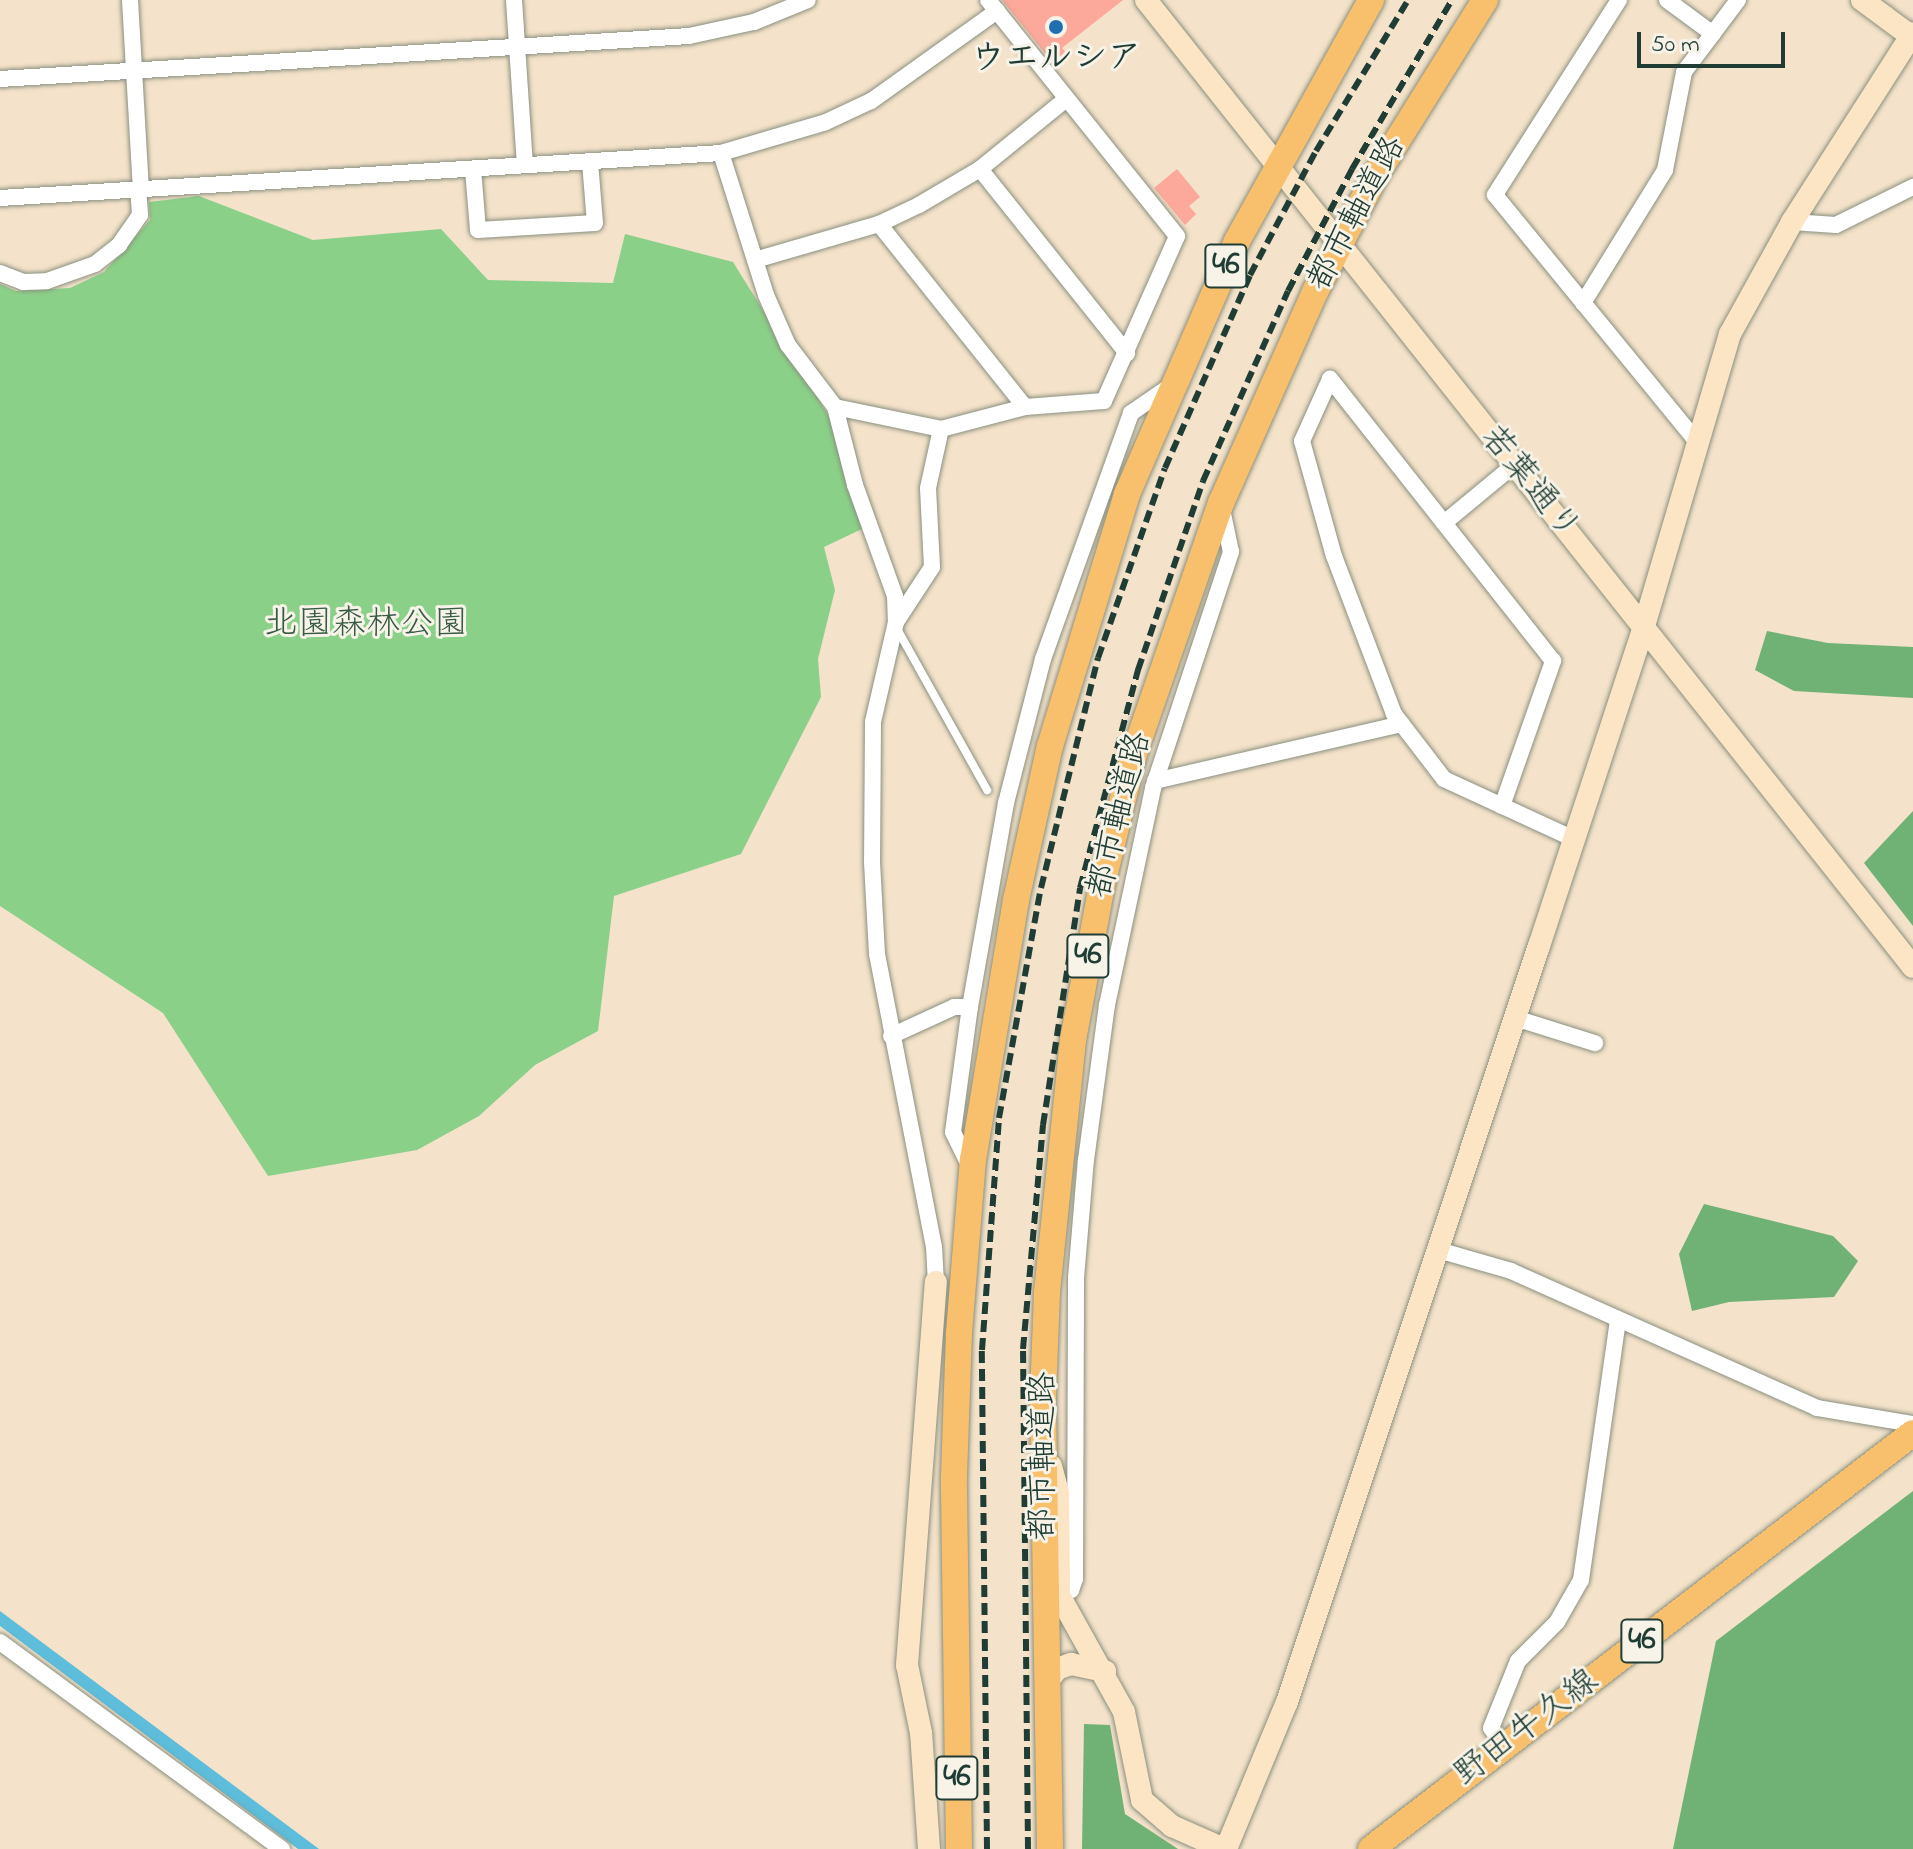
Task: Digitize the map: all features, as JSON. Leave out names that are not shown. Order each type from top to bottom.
[{"type":"main road","name":"46","points":[[959,1849],[954,1460],[972,1172],[990,1032],[1050,746],[1127,494],[1174,384],[1277,166],[1371,0]]},
{"type":"main road","name":"都市軸道路","points":[[1050,1849],[1047,1694],[1053,1598],[1043,1397],[1055,1184],[1086,967],[1134,754],[1221,503],[1338,248],[1425,92],[1485,0]]},
{"type":"main road","name":"野田牛久線","points":[[1371,1849],[1913,1433]]},
{"type":"street","points":[[0,273],[23,282],[47,281],[95,264],[119,245],[140,215],[130,0]]},
{"type":"street","points":[[514,0],[525,165]]},
{"type":"street","points":[[0,79],[689,36],[754,22],[808,0]]},
{"type":"street","name":"若葉通り","points":[[1146,0],[1338,248],[1644,626],[1913,967]]},
{"type":"street","points":[[1619,0],[1495,195],[1697,442]]},
{"type":"street","points":[[1667,0],[1713,34]]},
{"type":"street","points":[[1583,303],[1665,170],[1678,87],[1738,0]]},
{"type":"street","points":[[1221,503],[1231,552],[1155,781],[1107,1005],[1087,1146],[1074,1376],[1075,1579],[1071,1590],[1053,1598],[1105,1671],[1124,1712],[1142,1800],[1172,1826],[1225,1849],[1287,1702],[1438,1250],[1644,626],[1730,334],[1792,222],[1912,34],[1862,0]]},
{"type":"street","points":[[0,198],[721,153],[826,122],[871,101],[993,6],[1177,236],[1104,401],[1025,407],[941,429],[835,407]]},
{"type":"street","points":[[755,260],[879,224],[980,169],[1066,99]]},
{"type":"street","points":[[721,153],[755,260],[788,345],[835,407],[855,485],[889,571],[896,624]]},
{"type":"street","points":[[473,169],[478,230],[595,223],[590,162]]},
{"type":"street","points":[[980,169],[1127,353]]},
{"type":"street","points":[[1792,222],[1836,225],[1913,187]]},
{"type":"street","points":[[879,224],[1025,407]]},
{"type":"street","points":[[1502,806],[1553,661],[1330,379],[1302,441],[1334,556],[1401,724],[1444,779],[1502,806],[1574,839]]},
{"type":"street","points":[[972,1172],[953,1132],[970,1007],[1006,803],[1043,659],[1131,413],[1174,384]]},
{"type":"street","points":[[929,1849],[921,1733],[907,1665],[936,1282],[934,1246],[877,954],[872,758],[878,696],[896,624],[932,567],[928,488],[941,429]]},
{"type":"street","points":[[1444,523],[1514,465]]},
{"type":"street","points":[[1155,781],[1401,724]]},
{"type":"street","points":[[891,1036],[954,1007],[970,1007]]},
{"type":"street","points":[[1515,1018],[1595,1043]]},
{"type":"street","points":[[1438,1250],[1511,1271],[1817,1408],[1913,1424]]},
{"type":"street","points":[[1504,1747],[1491,1728],[1518,1661],[1557,1622],[1581,1580],[1618,1321]]},
{"type":"street","points":[[1043,1397],[1074,1376]]},
{"type":"street","points":[[0,1642],[282,1849]]},
{"type":"street","points":[[1047,1694],[1057,1669],[1071,1664],[1105,1671]]},
{"type":"lane","points":[[896,624],[987,790]]},
{"type":"green space","name":"北園森林公園","points":[[199,196],[313,240],[441,229],[488,280],[613,283],[625,234],[733,262],[830,418],[864,528],[824,547],[835,590],[818,659],[821,697],[741,854],[614,896],[598,1031],[535,1065],[479,1116],[417,1150],[268,1176],[163,1013],[0,906],[0,284],[16,291],[70,288],[104,272],[150,220],[149,202]]},
{"type":"green space","points":[[1767,631],[1828,643],[1913,647],[1913,698],[1794,691],[1755,670]]},
{"type":"green space","points":[[1913,811],[1913,926],[1864,863]]},
{"type":"green space","points":[[1704,1204],[1833,1236],[1858,1261],[1834,1297],[1729,1302],[1692,1311],[1679,1254]]},
{"type":"green space","points":[[1913,1491],[1913,1849],[1673,1849],[1716,1641]]},
{"type":"green space","points":[[1084,1724],[1110,1725],[1125,1814],[1178,1849],[1082,1849]]},
{"type":"water","points":[[0,1611],[319,1849],[298,1849],[0,1626]]},
{"type":"building","name":"ウエルシア","points":[[1002,0],[1123,0],[1062,48],[1070,57],[1057,68]]},
{"type":"building","points":[[1177,169],[1200,197],[1189,206],[1196,214],[1185,225],[1154,188]]},
{"type":"railway","points":[[987,1849],[982,1350],[999,1118],[1041,888],[1098,658],[1165,468],[1250,275],[1316,151],[1408,0]]},
{"type":"railway","points":[[1028,1849],[1023,1349],[1043,1125],[1080,888],[1138,670],[1203,481],[1288,291],[1352,169],[1452,0]]},
{"type":"place","name":"ウエルシア","points":[[1056,27]]}]
